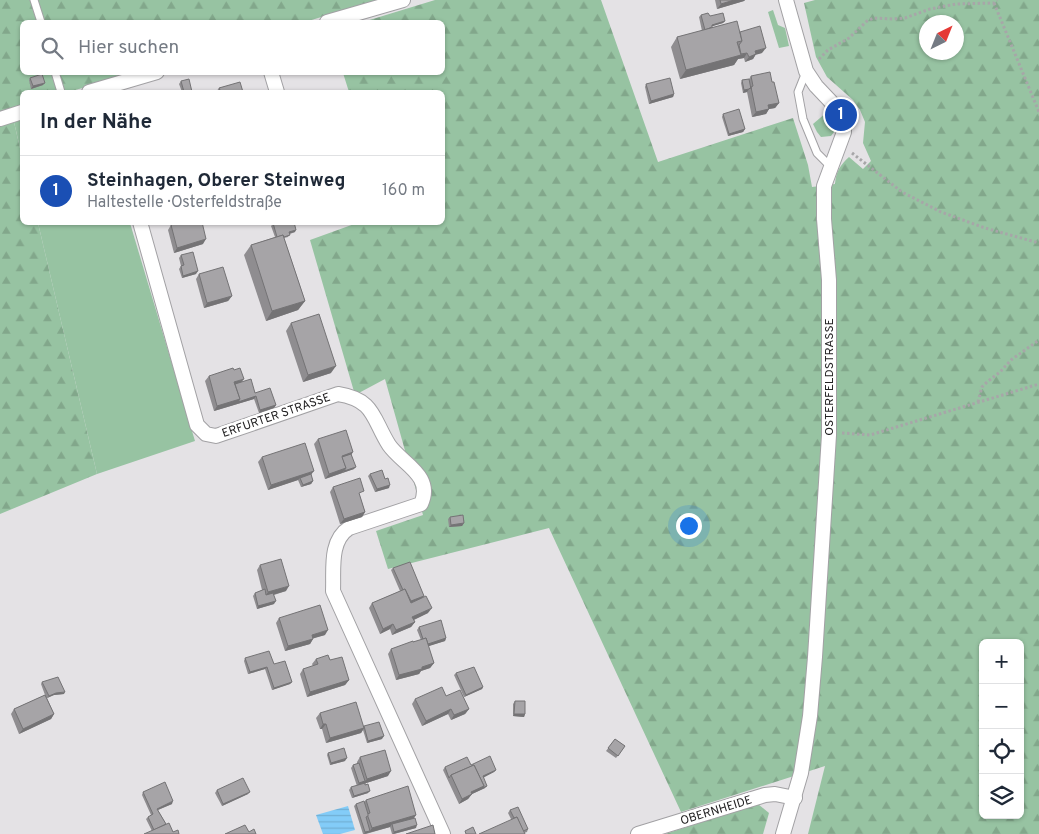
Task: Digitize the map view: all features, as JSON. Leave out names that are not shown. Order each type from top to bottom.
[{"type":"street","points":[[334,20],[404,0]]},
{"type":"street","name":"OSTERFELDSTRASSE","points":[[784,834],[802,773],[816,657],[829,435],[829,280],[824,220],[824,186],[844,132],[844,122],[841,115],[816,86],[806,71],[786,0]]},
{"type":"street","points":[[101,90],[148,75]]},
{"type":"street","points":[[272,75],[277,90]]},
{"type":"street","points":[[0,118],[20,113]]},
{"type":"street","name":"ERFURTER STRASSE","points":[[141,225],[197,425],[206,434],[216,436],[338,394],[352,396],[363,402],[372,412],[390,446],[421,477],[425,495],[421,504],[349,528],[341,533],[334,553],[334,591],[443,834]]},
{"type":"street","name":"OBERNHEIDE","points":[[638,834],[765,795],[775,794],[795,798]]},
{"type":"lane","points":[[34,0],[40,20]]},
{"type":"lane","points":[[806,71],[798,92],[803,119],[817,152],[830,166]]},
{"type":"lane","points":[[57,75],[60,90]]},
{"type":"path","points":[[806,71],[828,50],[849,38],[874,18],[892,20],[956,4],[996,2],[1039,112]]},
{"type":"path","points":[[840,143],[871,170],[902,192],[941,212],[985,228],[1039,243]]},
{"type":"path","points":[[978,402],[982,387],[1011,360],[1039,340]]},
{"type":"path","points":[[829,435],[847,433],[870,435],[1039,384]]},
{"type":"green space","points":[[0,0],[377,0],[312,20],[20,20],[20,75],[130,75],[75,90],[20,90],[20,106],[0,112]]},
{"type":"green space","points":[[435,0],[601,0],[658,162],[793,118],[808,165],[812,187],[835,184],[839,169],[849,157],[863,169],[871,161],[863,143],[865,122],[853,100],[827,77],[816,57],[804,3],[815,0],[1039,0],[1039,834],[808,834],[825,766],[681,812],[549,528],[388,569],[376,531],[423,515],[385,379],[355,395],[310,240],[351,225],[445,225],[445,90],[348,90],[344,75],[445,75],[445,20],[370,20]]},
{"type":"green space","points":[[773,10],[778,25],[785,28],[789,46],[779,48],[768,12]]},
{"type":"green space","points":[[827,112],[832,117],[837,128],[831,136],[821,137],[813,124]]},
{"type":"green space","points":[[20,120],[20,148],[14,122]]},
{"type":"green space","points":[[14,122],[20,148],[20,225],[38,225],[97,474],[0,514],[0,126]]},
{"type":"green space","points":[[38,225],[131,225],[195,441],[97,474]]},
{"type":"green space","points":[[758,804],[769,813],[763,834],[665,834]]},
{"type":"water","points":[[348,806],[355,830],[340,834],[323,834],[316,815]]},
{"type":"building","points":[[720,0],[734,0],[721,4]]},
{"type":"building","points":[[708,13],[710,16],[723,13],[725,21],[712,25],[712,27],[705,30],[701,15]]},
{"type":"building","points":[[737,21],[742,41],[737,42],[741,55],[686,70],[677,37]]},
{"type":"building","points":[[760,26],[766,48],[755,51],[756,54],[749,57],[747,53],[741,54],[739,45],[742,41],[740,32]]},
{"type":"building","points":[[770,72],[779,103],[768,105],[769,109],[756,112],[751,87],[753,86],[751,76]]},
{"type":"building","points":[[42,75],[45,83],[33,86],[30,78]]},
{"type":"building","points":[[670,78],[674,94],[651,101],[646,84]]},
{"type":"building","points":[[189,79],[192,90],[183,90],[181,81]]},
{"type":"building","points":[[749,79],[751,87],[744,90],[742,80]]},
{"type":"building","points":[[240,82],[242,90],[220,90],[219,88]]},
{"type":"building","points":[[739,109],[745,129],[729,134],[723,114]]},
{"type":"building","points":[[171,225],[203,225],[206,239],[177,248]]},
{"type":"building","points":[[274,225],[295,225],[296,230],[289,232],[290,235],[277,237]]},
{"type":"building","points":[[283,235],[305,301],[272,311],[251,245]]},
{"type":"building","points":[[193,252],[198,271],[183,276],[181,266],[184,265],[181,255]]},
{"type":"building","points":[[223,267],[232,296],[207,303],[199,274]]},
{"type":"building","points":[[319,314],[336,366],[308,375],[291,323]]},
{"type":"building","points":[[233,368],[234,370],[240,368],[244,379],[234,382],[240,399],[217,406],[209,376]]},
{"type":"building","points":[[251,379],[255,393],[270,388],[276,405],[260,410],[256,396],[238,402],[240,399],[235,384]]},
{"type":"building","points":[[346,430],[353,452],[342,456],[346,468],[329,474],[318,439]]},
{"type":"building","points":[[305,443],[314,471],[271,485],[262,457]]},
{"type":"building","points":[[351,454],[356,467],[344,471],[346,468],[342,457]]},
{"type":"building","points":[[382,470],[385,479],[388,478],[390,485],[377,489],[370,474]]},
{"type":"building","points":[[311,474],[313,481],[303,485],[300,478]]},
{"type":"building","points":[[360,478],[364,491],[359,493],[365,512],[344,519],[333,487]]},
{"type":"building","points":[[463,515],[464,523],[451,525],[450,517]]},
{"type":"building","points":[[281,559],[289,586],[268,592],[260,565]]},
{"type":"building","points":[[410,562],[424,596],[411,601],[405,589],[403,590],[393,568]]},
{"type":"building","points":[[265,589],[266,595],[273,593],[276,601],[258,606],[255,593]]},
{"type":"building","points":[[405,589],[411,603],[426,596],[432,608],[412,617],[415,622],[396,630],[393,624],[383,629],[372,603]]},
{"type":"building","points":[[320,605],[328,630],[312,635],[313,639],[288,646],[279,618]]},
{"type":"building","points":[[441,620],[446,638],[428,644],[426,638],[423,639],[419,627]]},
{"type":"building","points":[[426,638],[434,663],[422,667],[422,669],[399,675],[391,649]]},
{"type":"building","points":[[269,651],[274,664],[285,661],[292,682],[274,688],[267,667],[250,672],[245,658]]},
{"type":"building","points":[[328,655],[330,660],[342,657],[349,680],[310,692],[303,669],[318,664],[316,659]]},
{"type":"building","points":[[474,667],[483,687],[466,695],[456,673]]},
{"type":"building","points":[[58,677],[65,692],[49,696],[42,682]]},
{"type":"building","points":[[442,687],[446,696],[460,690],[469,709],[454,715],[451,709],[426,721],[415,699]]},
{"type":"building","points":[[45,695],[54,714],[23,729],[14,709]]},
{"type":"building","points":[[515,701],[525,701],[525,714],[514,714]]},
{"type":"building","points":[[356,702],[364,728],[330,738],[320,713]]},
{"type":"building","points":[[379,722],[384,736],[368,741],[364,726]]},
{"type":"building","points":[[615,739],[625,746],[618,756],[608,748]]},
{"type":"building","points":[[344,748],[347,758],[331,763],[328,753]]},
{"type":"building","points":[[385,750],[391,771],[367,779],[360,757]]},
{"type":"building","points":[[490,756],[496,770],[483,776],[487,786],[482,788],[484,786],[474,765],[451,775],[449,778],[445,767],[467,757],[471,765]]},
{"type":"building","points":[[359,763],[365,781],[359,783],[353,765]]},
{"type":"building","points":[[474,765],[484,786],[462,799],[451,775]]},
{"type":"building","points":[[243,778],[250,792],[223,804],[217,790]]},
{"type":"building","points":[[165,782],[173,801],[157,809],[166,824],[154,830],[148,817],[153,814],[143,792]]},
{"type":"building","points":[[365,783],[365,785],[368,784],[370,791],[354,796],[351,787]]},
{"type":"building","points":[[408,786],[416,815],[372,828],[367,814],[370,813],[366,800]]},
{"type":"building","points":[[364,801],[370,831],[365,832],[356,804]]},
{"type":"building","points":[[518,807],[528,829],[523,831],[517,817],[514,818],[510,810]]},
{"type":"building","points":[[517,817],[525,834],[479,834]]},
{"type":"building","points":[[415,818],[417,825],[394,832],[392,824]]},
{"type":"building","points":[[169,823],[173,832],[178,830],[179,834],[144,834]]},
{"type":"building","points":[[245,825],[249,832],[254,829],[256,834],[225,834]]},
{"type":"building","points":[[433,825],[435,834],[406,834]]},
{"type":"building","points":[[473,827],[476,834],[466,834],[465,831]]},
{"type":"place","name":"Steinhagen, Oberer Steinweg","points":[[841,115]]}]
